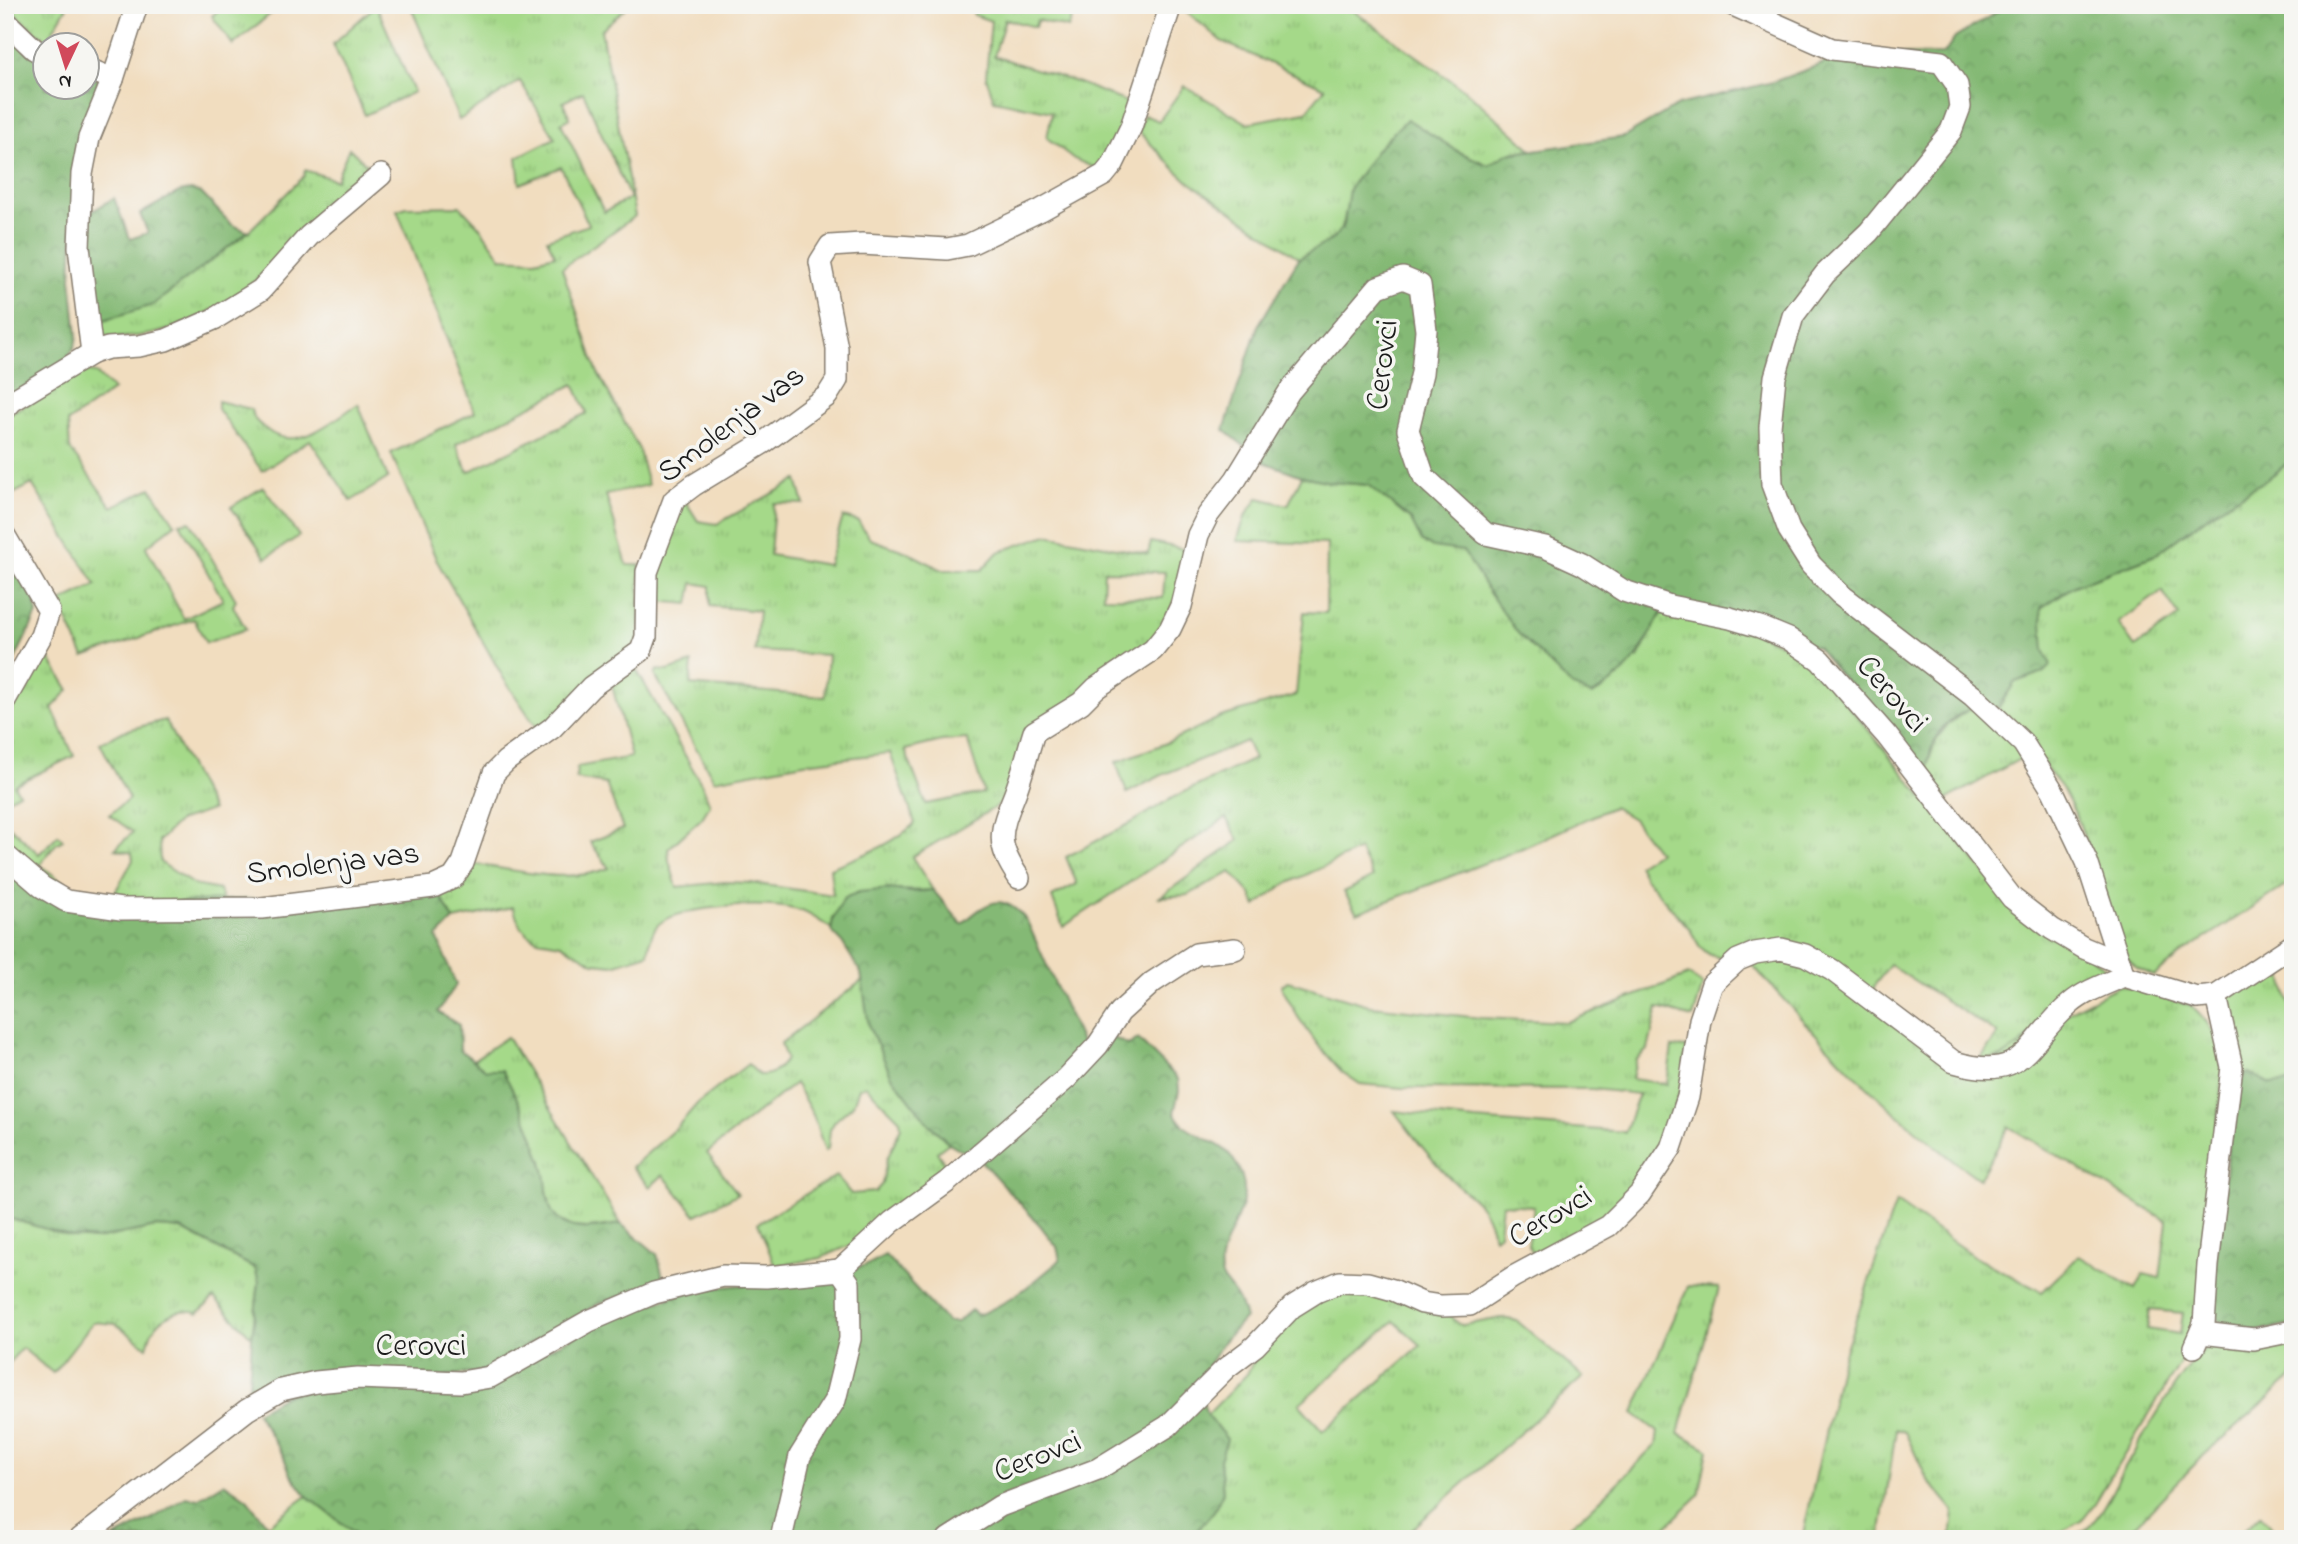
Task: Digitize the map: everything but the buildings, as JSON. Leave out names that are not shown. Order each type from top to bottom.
[{"type":"street","points":[[92,353],[79,247],[82,174],[89,138],[113,79],[137,5]]},
{"type":"street","name":"Smolenja vas","points":[[5,855],[42,887],[66,901],[121,909],[262,908],[433,887],[453,878],[463,863],[494,773],[506,761],[552,728],[591,687],[641,651],[646,637],[647,572],[674,500],[763,443],[827,396],[837,380],[837,348],[820,262],[830,246],[968,246],[1104,175],[1131,127],[1171,5]]},
{"type":"street","points":[[1733,5],[1832,49],[1941,62],[1957,85],[1960,107],[1951,131],[1869,232],[1825,274],[1793,316],[1774,377],[1770,428],[1772,484],[1790,530],[1811,565],[1839,594],[1973,696],[2023,743],[2053,791],[2087,862],[2122,969],[2197,998],[2217,996],[2293,945]]},
{"type":"street","points":[[5,20],[32,47]]},
{"type":"street","points":[[102,75],[113,79]]},
{"type":"street","points":[[8,404],[92,353],[108,348],[139,346],[166,340],[214,319],[261,290],[309,236],[381,175]]},
{"type":"street","name":"Cerovci","points":[[948,1539],[1000,1506],[1098,1469],[1168,1426],[1226,1368],[1255,1346],[1292,1307],[1316,1292],[1340,1282],[1368,1283],[1393,1290],[1422,1303],[1441,1306],[1470,1305],[1608,1226],[1640,1194],[1671,1147],[1688,1097],[1700,1020],[1712,984],[1738,960],[1755,953],[1781,949],[1805,955],[1832,970],[1954,1062],[1976,1069],[2004,1068],[2024,1055],[2071,1003],[2122,969],[2052,929],[2012,898],[1887,736],[1819,660],[1789,639],[1760,627],[1670,606],[1624,591],[1582,564],[1545,547],[1486,534],[1424,477],[1408,430],[1422,373],[1426,330],[1420,285],[1403,278],[1378,287],[1289,392],[1236,479],[1208,516],[1198,535],[1181,606],[1170,629],[1153,650],[1096,688],[1081,703],[1034,733],[1014,796],[1005,815],[1001,835],[1007,860],[1019,878]]},
{"type":"street","points":[[5,536],[49,611],[41,636],[5,700]]},
{"type":"street","points":[[781,1539],[800,1456],[835,1399],[849,1339],[849,1283],[840,1270],[892,1222],[947,1182],[1067,1078],[1098,1045],[1120,1012],[1153,982],[1196,954],[1235,949]]},
{"type":"street","points":[[2217,996],[2232,1067],[2198,1340],[2254,1339],[2293,1331]]},
{"type":"street","name":"Cerovci","points":[[80,1539],[247,1410],[281,1390],[316,1382],[358,1378],[461,1382],[490,1377],[589,1321],[654,1293],[723,1276],[766,1277],[840,1270]]},
{"type":"green space","points":[[5,5],[68,5],[52,32],[34,31]]},
{"type":"green space","points":[[224,5],[281,5],[233,45],[212,16]]},
{"type":"green space","points":[[376,5],[414,92],[365,115],[333,44]]},
{"type":"green space","points":[[410,5],[629,5],[601,30],[635,216],[562,268],[597,371],[638,447],[648,485],[606,495],[627,565],[640,565],[639,643],[539,731],[504,679],[437,561],[391,453],[475,412],[397,210],[407,207],[460,206],[502,258],[535,260],[555,255],[547,239],[589,225],[561,167],[520,184],[517,157],[555,138],[520,81],[459,120]],"holes":[[[583,92],[630,198],[604,212],[561,123],[570,118],[563,102]],[[574,384],[587,413],[468,472],[456,444]]]},
{"type":"green space","points":[[970,5],[1058,5],[1073,16],[1068,28],[1037,20],[1035,27],[1005,19],[994,56],[1079,83],[1134,105],[1099,170],[1074,159],[1047,138],[1052,112],[994,100],[986,77],[991,21],[974,15]]},
{"type":"green space","points":[[1179,5],[1345,5],[1466,91],[1531,149],[1507,154],[1488,165],[1459,152],[1407,119],[1378,148],[1345,214],[1340,230],[1329,241],[1299,258],[1185,179],[1138,131],[1144,115],[1159,121],[1184,86],[1247,123],[1306,112],[1325,88],[1221,41]]},
{"type":"green space","points":[[2008,5],[2293,5],[2293,459],[2155,555],[2074,586],[2041,608],[2044,650],[2051,665],[2044,672],[2015,682],[1998,708],[1975,706],[1955,717],[1940,731],[1931,750],[1925,777],[1817,647],[1662,612],[1642,649],[1617,678],[1592,695],[1573,687],[1518,633],[1463,551],[1432,547],[1422,542],[1411,520],[1368,485],[1330,482],[1302,476],[1264,462],[1224,430],[1258,326],[1299,258],[1333,239],[1344,225],[1349,189],[1378,148],[1407,119],[1459,152],[1488,165],[1507,154],[1624,137],[1678,105],[1773,82],[1822,64],[1834,55],[1944,54],[1955,38]]},
{"type":"green space","points":[[5,26],[32,46],[32,102],[100,102],[74,214],[71,278],[77,336],[75,346],[66,360],[5,400]]},
{"type":"green space","points":[[349,148],[369,167],[370,175],[292,249],[233,297],[202,316],[170,329],[119,338],[92,330],[91,324],[153,304],[248,232],[304,176],[305,170],[336,180]]},
{"type":"green space","points":[[191,190],[201,193],[231,224],[248,232],[153,305],[91,324],[86,215],[114,198],[130,239],[148,233],[140,214],[179,192]]},
{"type":"green space","points":[[84,371],[96,373],[113,390],[68,422],[70,449],[112,507],[151,488],[175,524],[146,547],[184,619],[223,600],[180,523],[190,521],[236,600],[233,606],[246,629],[206,643],[194,619],[84,657],[59,603],[96,585],[32,484],[5,498],[5,415],[43,397]]},
{"type":"green space","points":[[218,401],[251,409],[254,418],[267,430],[290,438],[302,437],[326,426],[358,404],[388,478],[351,501],[310,440],[262,471],[218,409]]},
{"type":"green space","points":[[2293,459],[2293,881],[2184,952],[2154,976],[2137,968],[2127,959],[2077,817],[2062,788],[1998,708],[2015,682],[2044,672],[2040,608],[2074,586],[2155,555],[2219,508],[2266,480]],"holes":[[[2162,591],[2179,616],[2135,647],[2118,623]]]},
{"type":"green space","points":[[1302,476],[1330,482],[1368,485],[1411,520],[1417,530],[1464,551],[1518,633],[1540,653],[1638,658],[1662,612],[1731,621],[1805,655],[2006,899],[2106,970],[2007,1056],[1979,1061],[1998,1034],[1890,965],[1874,986],[1873,996],[1824,959],[1739,950],[1721,958],[1710,955],[1700,947],[1689,928],[1645,878],[1638,865],[1658,852],[1633,819],[1613,807],[1518,850],[1357,913],[1344,892],[1373,877],[1359,850],[1282,886],[1256,906],[1251,894],[1231,872],[1188,895],[1160,897],[1239,840],[1226,818],[1063,927],[1052,897],[1077,884],[1066,857],[1174,797],[1254,759],[1246,741],[1162,775],[1127,793],[1116,762],[1164,744],[1221,717],[1296,695],[1304,612],[1326,613],[1327,544],[1237,541],[1245,517],[1258,498],[1288,505]]},
{"type":"green space","points":[[797,480],[804,504],[774,503],[770,555],[828,565],[843,517],[858,521],[870,539],[907,552],[942,570],[982,570],[998,552],[1047,535],[1148,554],[1151,542],[1188,550],[1182,586],[1154,645],[1033,728],[1004,802],[912,857],[933,890],[877,891],[844,898],[833,919],[831,931],[831,928],[798,910],[768,906],[729,906],[692,911],[659,924],[652,936],[648,954],[613,965],[594,963],[561,944],[538,940],[520,926],[513,907],[454,920],[437,891],[473,864],[559,876],[593,873],[609,868],[590,842],[623,829],[606,784],[576,779],[577,767],[631,757],[612,685],[615,676],[636,669],[703,787],[710,805],[702,818],[668,849],[677,887],[725,882],[751,883],[833,895],[830,868],[886,844],[915,823],[890,753],[804,763],[714,780],[655,675],[657,670],[668,671],[692,663],[690,685],[825,697],[828,655],[755,651],[759,611],[710,606],[710,586],[693,583],[689,604],[655,601],[666,549],[684,499],[698,521],[717,524]],"holes":[[[1104,571],[1165,572],[1163,598],[1103,597]],[[967,739],[984,793],[926,804],[905,750],[942,741]]]},
{"type":"green space","points":[[263,487],[299,536],[266,558],[231,507]]},
{"type":"green space","points":[[5,552],[34,599],[37,614],[5,680]]},
{"type":"green space","points":[[42,647],[69,690],[52,708],[74,756],[14,785],[19,793],[5,801],[5,707]]},
{"type":"green space","points":[[1975,706],[2027,755],[1944,801],[1925,777],[1931,753],[1946,727]]},
{"type":"green space","points":[[165,720],[212,810],[179,821],[159,841],[160,862],[194,885],[219,890],[222,897],[218,904],[110,901],[133,860],[132,853],[115,849],[133,832],[109,815],[129,799],[100,743],[124,731]]},
{"type":"green space","points":[[5,822],[39,854],[58,835],[63,840],[56,844],[40,865],[64,883],[59,891],[10,852],[5,843]]},
{"type":"green space","points":[[5,862],[66,907],[437,891],[454,920],[437,937],[456,985],[438,1012],[459,1025],[460,1050],[486,1070],[502,1070],[537,1147],[551,1210],[558,1219],[572,1227],[597,1228],[621,1224],[657,1254],[664,1281],[598,1304],[481,1372],[248,1398],[259,1282],[255,1268],[181,1229],[156,1227],[96,1239],[73,1237],[5,1217]]},
{"type":"green space","points":[[890,889],[911,892],[933,890],[962,924],[979,910],[994,903],[1002,902],[1018,911],[1027,921],[1084,1049],[1108,1035],[1128,1045],[1138,1039],[1178,1079],[1179,1091],[1174,1113],[1180,1122],[1223,1148],[1241,1174],[1243,1199],[1224,1247],[1220,1267],[1222,1277],[1238,1300],[1245,1318],[1223,1342],[1197,1383],[1207,1415],[1227,1439],[1220,1460],[1223,1492],[1214,1511],[1190,1539],[362,1539],[307,1496],[290,1473],[283,1455],[256,1412],[286,1395],[330,1385],[480,1384],[610,1318],[675,1296],[704,1289],[823,1276],[867,1265],[885,1255],[947,1322],[957,1322],[971,1310],[978,1315],[1011,1298],[1060,1260],[1057,1247],[1038,1223],[982,1162],[949,1143],[928,1123],[891,1075],[869,1027],[861,973],[842,942],[831,931],[833,919],[844,898],[859,892]]},
{"type":"green space","points":[[1797,957],[1977,1074],[2077,1007],[2120,985],[2190,1005],[2219,1040],[2223,1072],[2194,1340],[2095,1503],[2081,1521],[2049,1539],[1951,1539],[1954,1511],[1927,1479],[1905,1432],[1896,1429],[1880,1539],[1802,1539],[1840,1366],[1896,1202],[1975,1257],[2042,1292],[2079,1256],[2135,1289],[2143,1274],[2160,1278],[2167,1221],[2009,1127],[1979,1179],[1915,1130],[1857,1077],[1748,960]],"holes":[[[2150,1310],[2183,1313],[2180,1334],[2147,1329]]]},
{"type":"green space","points":[[2282,963],[2285,989],[2293,1012],[2293,1083],[2270,1084],[2249,1073],[2236,1077],[2225,1003],[2230,996]]},
{"type":"green space","points":[[1689,975],[1703,985],[1693,1018],[1658,1008],[1648,1049],[1636,1060],[1632,1079],[1667,1084],[1672,1047],[1687,1048],[1682,1085],[1664,1140],[1616,1212],[1534,1257],[1528,1245],[1534,1206],[1502,1204],[1499,1233],[1494,1237],[1481,1206],[1439,1167],[1394,1111],[1625,1132],[1639,1094],[1592,1089],[1403,1088],[1360,1084],[1342,1072],[1318,1045],[1281,986],[1288,981],[1372,1006],[1481,1018],[1567,1022]]},
{"type":"green space","points":[[863,980],[891,1075],[928,1123],[949,1143],[937,1152],[948,1169],[865,1239],[821,1258],[775,1266],[758,1223],[836,1176],[851,1194],[875,1192],[882,1184],[887,1159],[901,1127],[900,1120],[866,1086],[859,1088],[853,1105],[835,1121],[830,1130],[828,1149],[825,1151],[813,1115],[795,1083],[707,1153],[738,1194],[696,1215],[663,1175],[650,1187],[632,1167],[677,1127],[697,1104],[748,1064],[759,1075],[778,1069],[786,1059],[781,1043]]},
{"type":"green space","points":[[507,1037],[621,1224],[573,1227],[557,1219],[550,1209],[542,1160],[486,1071],[473,1060]]},
{"type":"green space","points":[[2249,1073],[2270,1084],[2293,1083],[2293,1325],[2257,1330],[2234,1329],[2224,1324],[2210,1306],[2236,1077]]},
{"type":"green space","points":[[5,1217],[73,1237],[96,1239],[156,1227],[181,1229],[255,1268],[259,1282],[252,1337],[214,1298],[198,1313],[179,1311],[167,1316],[153,1330],[147,1347],[116,1324],[93,1322],[53,1373],[22,1348],[5,1367]]},
{"type":"green space","points":[[1688,1286],[1719,1288],[1679,1433],[1708,1449],[1699,1495],[1653,1539],[1555,1539],[1595,1505],[1656,1445],[1658,1432],[1633,1413]]},
{"type":"green space","points":[[1355,1288],[1448,1311],[1455,1321],[1463,1325],[1502,1318],[1517,1321],[1583,1377],[1401,1539],[1190,1539],[1214,1511],[1223,1492],[1220,1460],[1226,1439],[1207,1415],[1247,1374],[1262,1345],[1320,1295]],"holes":[[[1394,1321],[1421,1345],[1323,1431],[1299,1404]]]},
{"type":"green space","points":[[2293,1336],[2293,1376],[2198,1461],[2129,1532],[2126,1539],[2069,1539],[2089,1526],[2102,1511],[2163,1404],[2186,1370],[2211,1343]]},
{"type":"green space","points":[[224,1483],[247,1499],[278,1539],[112,1539],[186,1497],[198,1499]]},
{"type":"green space","points":[[307,1496],[362,1539],[278,1539],[268,1525]]},
{"type":"green space","points":[[2261,1515],[2279,1539],[2233,1539]]}]
